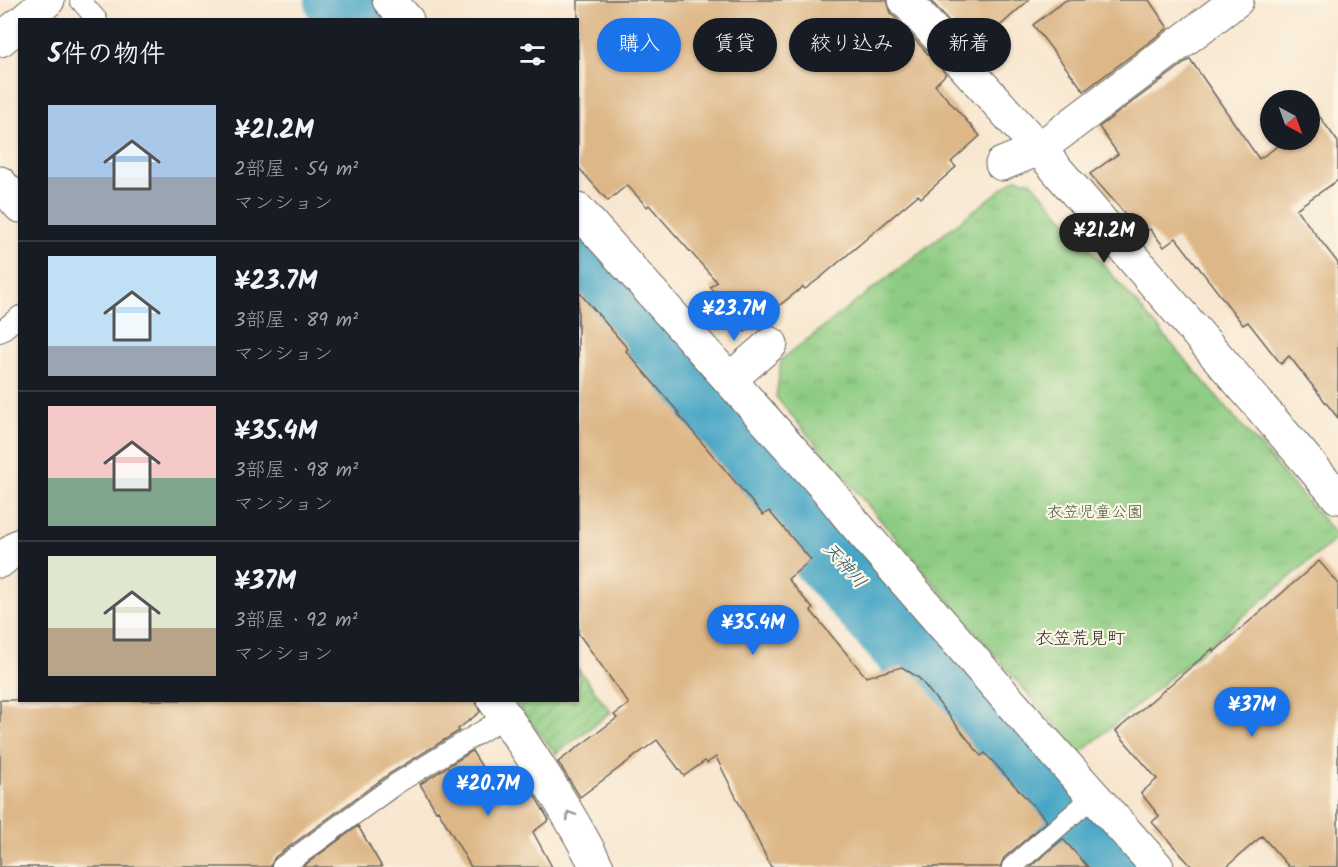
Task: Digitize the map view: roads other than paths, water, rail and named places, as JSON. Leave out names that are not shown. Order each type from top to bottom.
[{"type":"street","points":[[27,18],[48,0]]},
{"type":"street","points":[[389,0],[405,18]]},
{"type":"street","points":[[905,0],[1039,149],[1338,497]]},
{"type":"street","points":[[1002,164],[1039,149],[1226,3]]},
{"type":"street","points":[[0,40],[18,26]]},
{"type":"street","points":[[0,183],[18,204]]},
{"type":"street","points":[[579,211],[730,379],[1087,802],[1157,867]]},
{"type":"street","points":[[730,379],[771,344]]},
{"type":"street","points":[[0,561],[18,547]]},
{"type":"street","points":[[500,709],[541,768],[576,826],[597,867]]},
{"type":"lane","points":[[80,0],[95,18]]},
{"type":"lane","points":[[0,332],[18,318]]},
{"type":"lane","points":[[282,867],[500,709]]},
{"type":"lane","points":[[1012,867],[1087,802]]},
{"type":"waterway","name":"天神川","points":[[347,0],[360,18]]},
{"type":"waterway","name":"天神川","points":[[579,267],[1111,867]]},
{"type":"district","name":"衣笠荒見町","points":[[1080,639]]},
{"type":"park label","name":"衣笠児童公園","points":[[1095,512]]}]
